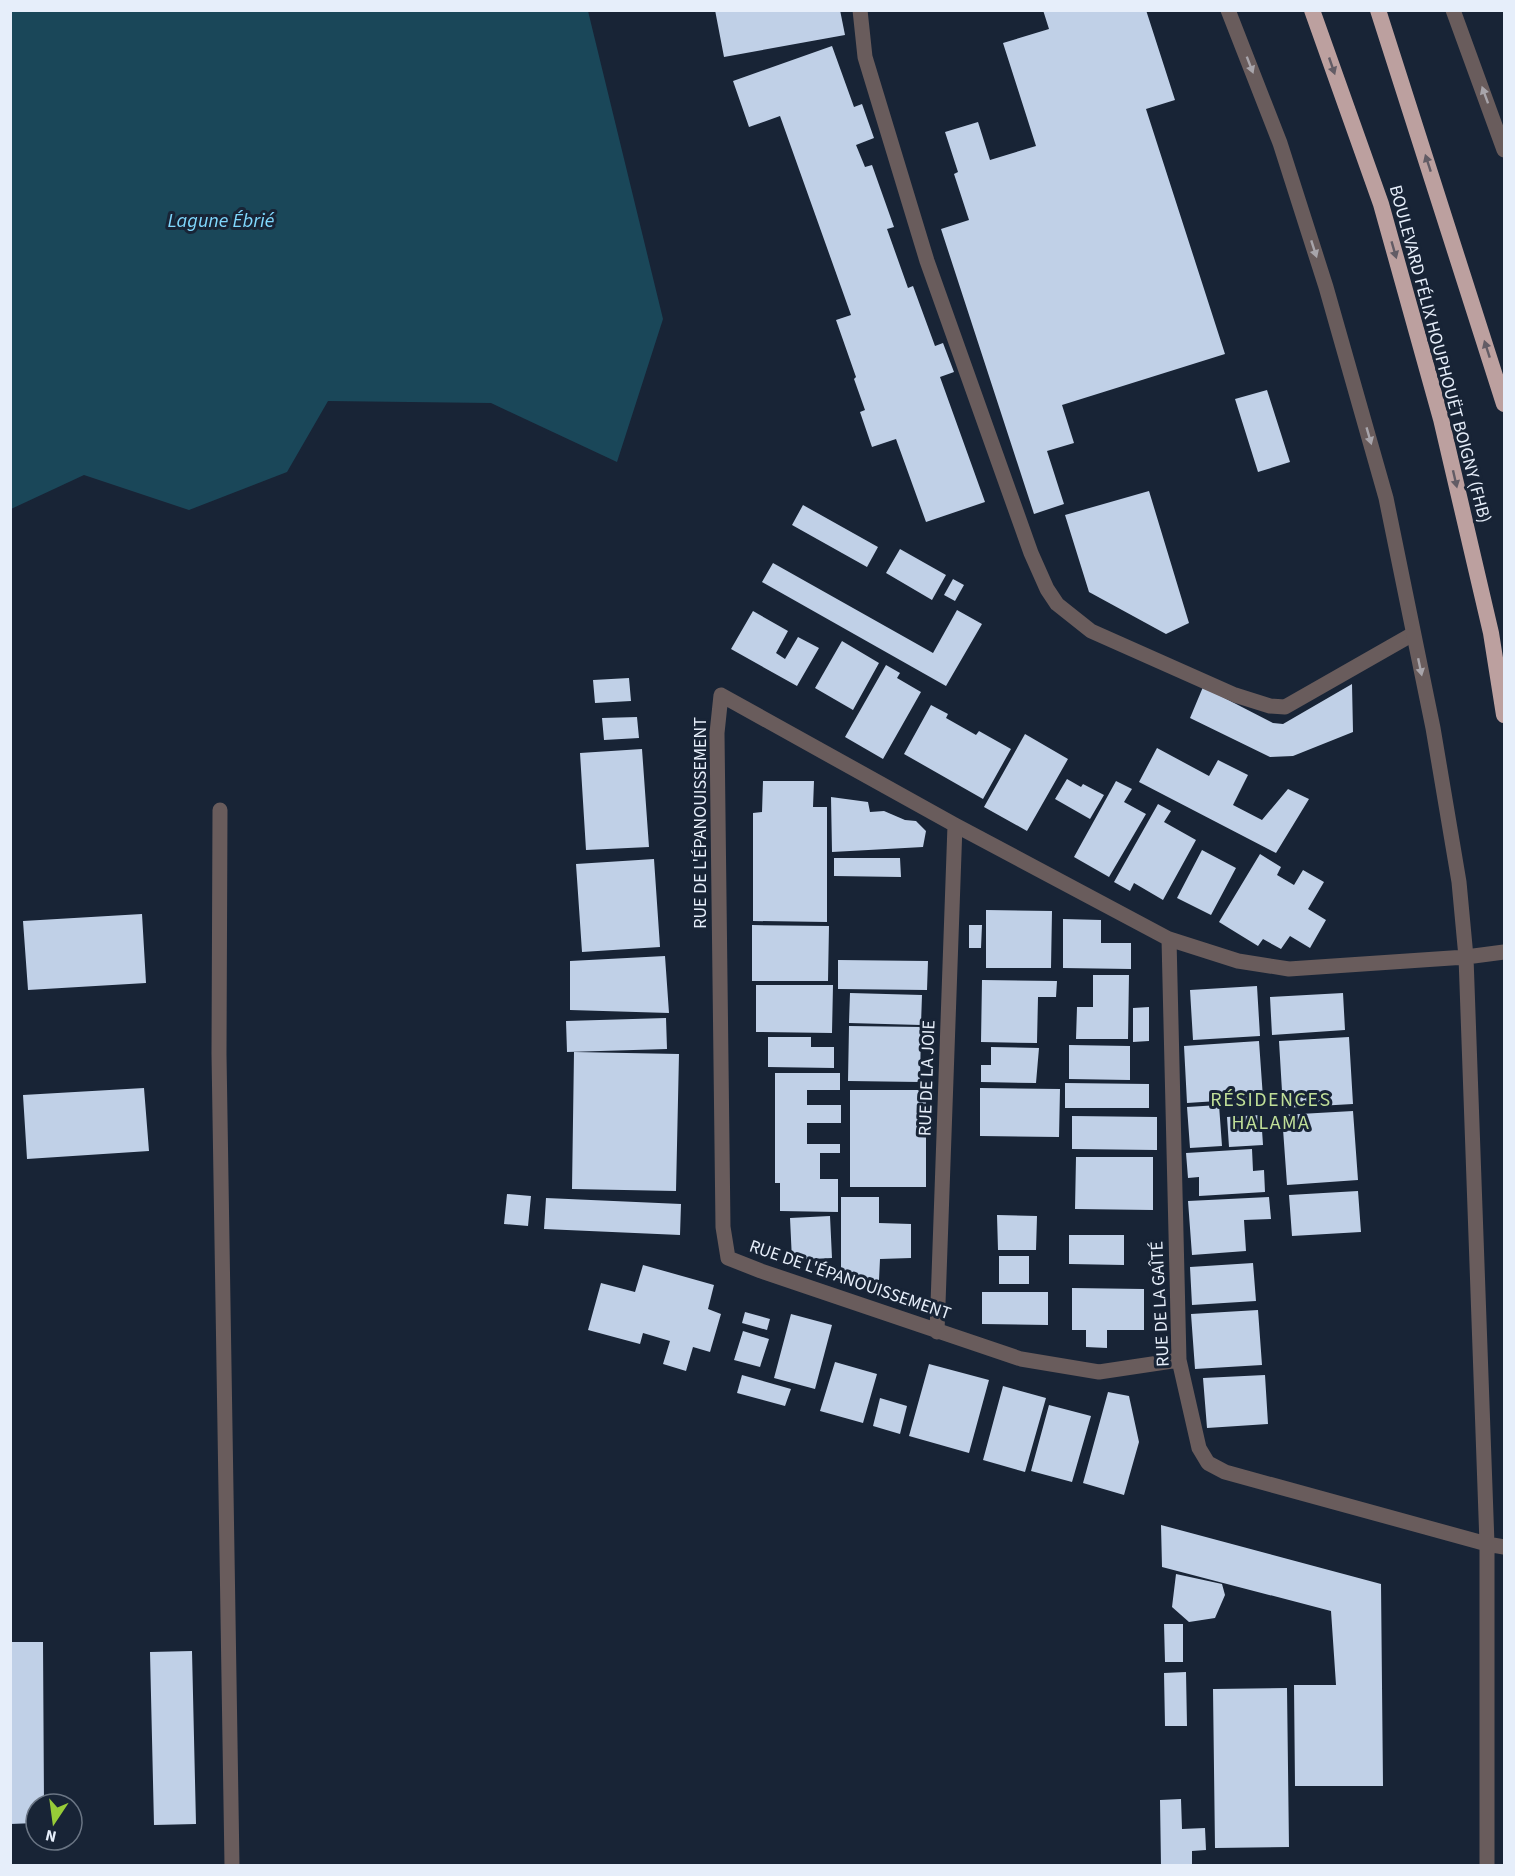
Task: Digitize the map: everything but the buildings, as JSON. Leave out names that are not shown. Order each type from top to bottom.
[{"type":"highway","name":"BOULEVARD FÉLIX HOUPHOUËT BOIGNY (FHB)","points":[[1312,10],[1381,204],[1441,419],[1491,633],[1504,715]]},
{"type":"highway","points":[[1378,10],[1504,404]]},
{"type":"street","points":[[860,10],[865,57],[927,261],[1031,553],[1047,589],[1057,604],[1092,631],[1235,695],[1270,706],[1285,707],[1413,634]]},
{"type":"street","points":[[1228,10],[1280,142],[1326,287],[1386,498],[1433,728],[1459,882],[1466,957],[1486,1544],[1487,1866]]},
{"type":"street","points":[[1454,10],[1504,150]]},
{"type":"street","name":"RUE DE L'ÉPANOUISSEMENT","points":[[1179,1360],[1099,1372],[1021,1359],[937,1332],[728,1258],[723,1227],[721,1098],[717,733],[721,695],[955,825],[1169,939],[1238,961],[1288,969],[1466,957],[1504,952]]},
{"type":"street","points":[[220,810],[219,1054],[232,1866]]},
{"type":"street","name":"RUE DE LA JOIE","points":[[937,1332],[955,825]]},
{"type":"street","name":"RUE DE LA GAÎTÉ","points":[[1169,939],[1179,1360],[1199,1448],[1208,1463],[1225,1472],[1504,1547]]},
{"type":"water","name":"Lagune Ébrié","points":[[11,10],[588,11],[663,319],[617,462],[491,403],[328,401],[287,472],[189,510],[84,475],[11,509]]},
{"type":"district","name":"RÉSIDENCES HALAMA","points":[[1271,1112]]}]
